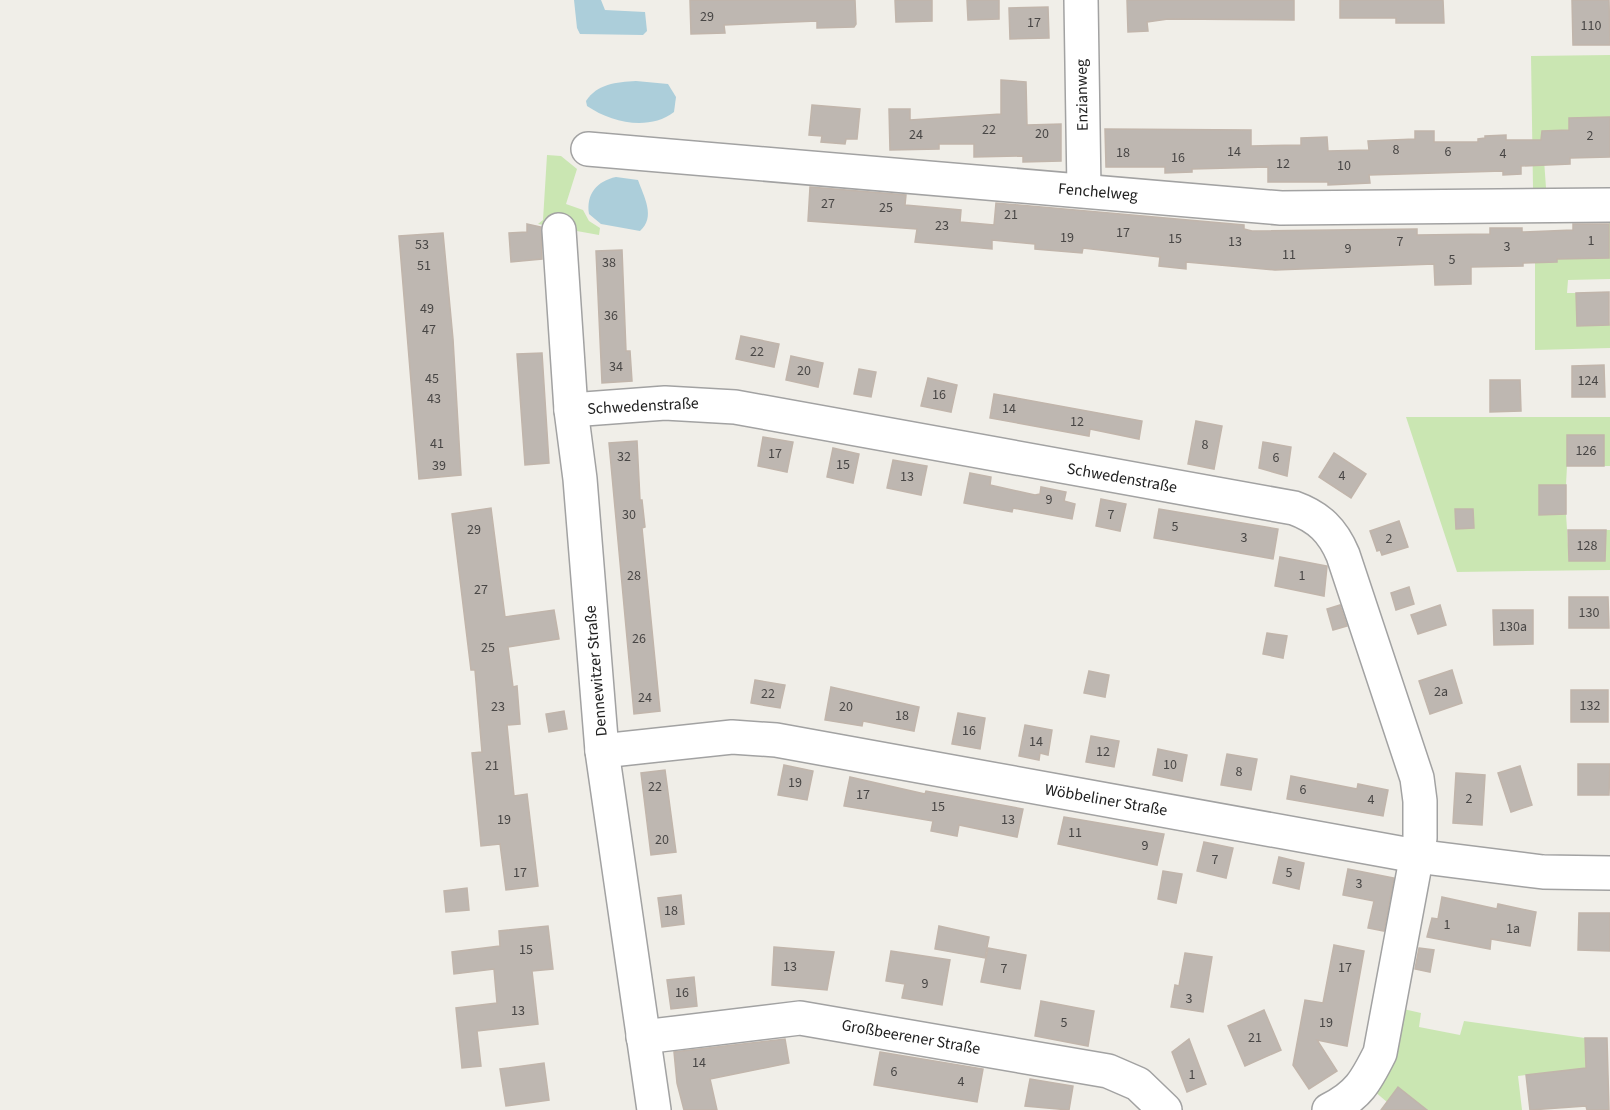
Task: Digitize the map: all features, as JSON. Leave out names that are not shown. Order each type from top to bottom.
[{"type":"street","name":"Enzianweg","points":[[1081,0],[1084,190]]},
{"type":"street","name":"Fenchelweg","points":[[588,149],[1281,208],[1610,205]]},
{"type":"street","name":"Dennewitzer Straße","points":[[559,230],[571,410],[580,479],[602,751],[654,1110]]},
{"type":"street","name":"Schwedenstraße","points":[[571,410],[665,403],[735,407],[1294,508],[1311,514],[1336,540],[1343,555],[1417,778],[1420,838],[1380,1053],[1365,1083],[1348,1101],[1329,1110]]},
{"type":"street","name":"Wöbbeliner Straße","points":[[602,751],[732,737],[776,740],[1416,856],[1543,872],[1610,873]]},
{"type":"street","name":"Großbeerener Straße","points":[[644,1037],[800,1018],[1108,1071],[1137,1084],[1165,1110]]},
{"type":"green space","points":[[1610,55],[1610,142],[1609,117],[1570,118],[1569,130],[1542,131],[1546,188],[1533,188],[1531,56]]},
{"type":"green space","points":[[547,155],[561,156],[577,169],[566,204],[583,210],[589,221],[600,228],[599,235],[538,224],[543,220]]},
{"type":"green space","points":[[1597,213],[1610,213],[1610,279],[1568,280],[1567,293],[1576,293],[1577,326],[1609,325],[1610,320],[1610,348],[1535,350],[1535,263],[1557,262],[1557,259],[1609,258],[1609,223],[1597,223]]},
{"type":"green space","points":[[1406,417],[1610,417],[1610,466],[1567,466],[1566,485],[1539,485],[1539,515],[1566,514],[1569,561],[1605,561],[1606,530],[1610,530],[1610,570],[1457,572]]},
{"type":"green space","points":[[1399,1008],[1421,1013],[1419,1027],[1460,1035],[1464,1021],[1585,1038],[1586,1086],[1561,1071],[1518,1076],[1522,1110],[1427,1110],[1398,1088],[1387,1102],[1374,1091]]},
{"type":"water","points":[[574,0],[601,0],[605,10],[645,12],[647,31],[643,35],[580,34],[577,28]]},
{"type":"water","points":[[636,81],[668,84],[676,97],[674,112],[664,118],[642,123],[608,117],[587,106],[586,101],[590,95],[601,87]]},
{"type":"water","points":[[616,177],[638,180],[648,213],[645,225],[640,231],[601,224],[589,214],[589,200],[594,190],[603,182]]},
{"type":"building","points":[[690,0],[855,0],[856,24],[854,27],[817,28],[817,21],[724,25],[725,33],[691,34]]},
{"type":"building","points":[[895,0],[932,0],[932,21],[896,22]]},
{"type":"building","points":[[967,0],[999,0],[999,19],[968,20]]},
{"type":"building","points":[[1127,0],[1294,0],[1294,20],[1168,19],[1147,22],[1148,31],[1128,32]]},
{"type":"building","points":[[1340,0],[1443,0],[1444,23],[1396,23],[1396,18],[1340,18]]},
{"type":"building","points":[[1572,0],[1609,0],[1610,45],[1573,45]]},
{"type":"building","points":[[1048,7],[1049,38],[1010,39],[1009,8]]},
{"type":"building","points":[[1001,80],[1026,82],[1027,125],[1061,124],[1061,161],[1023,162],[1023,156],[974,157],[974,144],[939,144],[939,149],[890,150],[889,109],[910,109],[910,120],[1001,114]]},
{"type":"building","points":[[812,105],[860,109],[857,139],[846,139],[845,144],[821,142],[822,136],[809,135]]},
{"type":"building","points":[[1610,117],[1610,157],[1570,158],[1570,164],[1521,166],[1521,174],[1503,175],[1503,171],[1369,175],[1370,183],[1328,185],[1328,182],[1268,182],[1268,167],[1192,169],[1192,172],[1165,173],[1165,167],[1106,167],[1105,129],[1251,130],[1251,146],[1301,145],[1301,138],[1327,137],[1328,151],[1369,150],[1368,141],[1415,139],[1415,131],[1434,131],[1434,142],[1478,142],[1478,139],[1485,138],[1485,136],[1506,135],[1506,140],[1541,140],[1542,131],[1569,130],[1569,118]]},
{"type":"building","points":[[810,187],[906,195],[905,205],[961,210],[960,222],[994,225],[996,203],[1244,225],[1244,229],[1252,231],[1417,229],[1417,235],[1490,234],[1490,228],[1522,228],[1522,232],[1573,230],[1573,224],[1609,224],[1609,258],[1557,259],[1557,262],[1523,263],[1523,266],[1471,267],[1471,284],[1435,285],[1434,264],[1275,270],[1186,262],[1186,269],[1159,266],[1160,257],[1083,248],[1082,253],[1035,249],[1035,244],[992,240],[992,249],[915,242],[917,229],[808,221]]},
{"type":"building","points":[[527,224],[541,227],[542,259],[511,262],[509,233],[527,232]]},
{"type":"building","points":[[443,233],[453,339],[461,475],[419,479],[399,236]]},
{"type":"building","points":[[622,250],[626,351],[630,351],[632,381],[602,383],[596,251]]},
{"type":"building","points":[[1609,292],[1609,325],[1577,326],[1576,293]]},
{"type":"building","points":[[741,336],[779,344],[774,367],[736,359]]},
{"type":"building","points":[[542,353],[549,463],[525,465],[517,354]]},
{"type":"building","points":[[791,356],[823,363],[818,387],[786,380]]},
{"type":"building","points":[[1604,365],[1605,397],[1572,397],[1572,366]]},
{"type":"building","points":[[859,369],[876,372],[871,397],[854,394]]},
{"type":"building","points":[[928,378],[957,385],[951,412],[921,406]]},
{"type":"building","points":[[1490,380],[1520,380],[1521,411],[1490,412]]},
{"type":"building","points":[[994,394],[1142,421],[1139,439],[1090,429],[1089,436],[990,418]]},
{"type":"building","points":[[1196,421],[1222,426],[1214,469],[1188,464]]},
{"type":"building","points":[[1567,435],[1604,435],[1604,466],[1567,466]]},
{"type":"building","points":[[763,437],[793,442],[787,472],[758,466]]},
{"type":"building","points":[[637,441],[640,500],[642,500],[645,527],[642,528],[660,711],[634,714],[609,443]]},
{"type":"building","points":[[1263,442],[1291,447],[1287,476],[1259,468]]},
{"type":"building","points":[[833,448],[859,454],[853,483],[827,477]]},
{"type":"building","points":[[1334,453],[1366,474],[1351,498],[1319,477]]},
{"type":"building","points":[[893,460],[927,466],[921,495],[887,488]]},
{"type":"building","points":[[970,473],[991,477],[990,485],[1035,495],[1040,494],[1041,487],[1066,492],[1064,501],[1075,504],[1072,519],[1013,508],[1012,512],[964,503]]},
{"type":"building","points":[[1539,485],[1566,485],[1566,514],[1539,515]]},
{"type":"building","points":[[1101,499],[1126,504],[1120,531],[1096,526]]},
{"type":"building","points":[[491,508],[505,617],[554,610],[559,639],[508,647],[513,687],[517,686],[520,724],[507,725],[514,796],[527,794],[538,886],[506,890],[500,844],[481,846],[472,753],[482,752],[475,670],[471,670],[452,514]]},
{"type":"building","points":[[1159,509],[1278,529],[1273,559],[1154,538]]},
{"type":"building","points":[[1455,509],[1473,509],[1474,528],[1456,529]]},
{"type":"building","points":[[1399,521],[1408,547],[1382,555],[1380,550],[1377,551],[1370,531]]},
{"type":"building","points":[[1568,530],[1606,530],[1605,561],[1569,561]]},
{"type":"building","points":[[1280,557],[1327,566],[1324,596],[1275,586]]},
{"type":"building","points":[[1409,587],[1414,604],[1396,610],[1391,593]]},
{"type":"building","points":[[1569,597],[1608,597],[1609,628],[1569,628]]},
{"type":"building","points":[[1340,605],[1347,626],[1333,630],[1327,609]]},
{"type":"building","points":[[1440,605],[1446,625],[1418,634],[1411,615]]},
{"type":"building","points":[[1493,610],[1533,610],[1533,644],[1494,645]]},
{"type":"building","points":[[1267,633],[1287,636],[1283,658],[1263,654]]},
{"type":"building","points":[[1452,670],[1462,703],[1430,714],[1419,681]]},
{"type":"building","points":[[1089,671],[1109,675],[1105,697],[1084,693]]},
{"type":"building","points":[[755,680],[785,685],[780,708],[751,703]]},
{"type":"building","points":[[831,687],[919,707],[914,731],[863,721],[862,726],[825,720]]},
{"type":"building","points":[[1571,690],[1608,690],[1608,722],[1571,722]]},
{"type":"building","points":[[564,711],[567,729],[549,732],[546,714]]},
{"type":"building","points":[[958,713],[985,718],[980,749],[952,744]]},
{"type":"building","points":[[1025,725],[1052,730],[1048,755],[1040,753],[1039,760],[1019,756]]},
{"type":"building","points":[[1091,736],[1119,741],[1114,767],[1086,762]]},
{"type":"building","points":[[1158,749],[1187,755],[1182,781],[1153,775]]},
{"type":"building","points":[[1227,754],[1257,759],[1251,790],[1221,785]]},
{"type":"building","points":[[1578,764],[1610,764],[1609,795],[1578,795]]},
{"type":"building","points":[[784,765],[813,771],[807,800],[778,795]]},
{"type":"building","points":[[1520,766],[1532,805],[1511,812],[1498,773]]},
{"type":"building","points":[[665,770],[676,852],[651,855],[641,773]]},
{"type":"building","points":[[1456,773],[1485,775],[1482,825],[1453,823]]},
{"type":"building","points":[[1291,776],[1357,789],[1358,784],[1388,790],[1383,816],[1287,799]]},
{"type":"building","points":[[850,777],[925,794],[926,791],[1023,809],[1017,837],[959,825],[957,836],[931,831],[933,821],[844,806]]},
{"type":"building","points":[[1064,817],[1164,834],[1157,865],[1058,844]]},
{"type":"building","points":[[1204,842],[1233,848],[1226,878],[1197,871]]},
{"type":"building","points":[[1279,857],[1304,863],[1299,889],[1273,883]]},
{"type":"building","points":[[1348,869],[1394,878],[1384,931],[1368,928],[1374,901],[1343,895]]},
{"type":"building","points":[[1163,871],[1182,874],[1176,903],[1158,899]]},
{"type":"building","points":[[467,888],[469,910],[446,912],[444,891]]},
{"type":"building","points":[[681,895],[684,924],[662,927],[658,898]]},
{"type":"building","points":[[1442,897],[1497,909],[1498,904],[1536,912],[1530,946],[1491,939],[1490,949],[1427,937],[1432,918],[1438,919]]},
{"type":"building","points":[[1579,913],[1610,913],[1610,951],[1578,950]]},
{"type":"building","points":[[548,926],[553,969],[532,971],[538,1024],[477,1031],[481,1066],[462,1068],[456,1008],[497,1003],[494,969],[454,974],[452,952],[500,946],[499,931]]},
{"type":"building","points":[[939,926],[989,937],[985,958],[935,949]]},
{"type":"building","points":[[1334,945],[1364,951],[1347,1046],[1317,1040],[1337,1071],[1309,1089],[1293,1065],[1305,1000],[1323,1003]]},
{"type":"building","points":[[774,947],[834,952],[827,990],[772,985]]},
{"type":"building","points":[[988,948],[1026,955],[1020,989],[981,982]]},
{"type":"building","points":[[1419,948],[1434,950],[1430,972],[1415,969]]},
{"type":"building","points":[[891,951],[950,960],[942,1005],[902,998],[905,984],[886,981]]},
{"type":"building","points":[[1185,953],[1212,957],[1203,1012],[1171,1007],[1175,985],[1179,986]]},
{"type":"building","points":[[694,977],[697,1006],[671,1009],[667,980]]},
{"type":"building","points":[[1041,1001],[1094,1011],[1088,1046],[1035,1036]]},
{"type":"building","points":[[1264,1010],[1281,1050],[1245,1066],[1228,1026]]},
{"type":"building","points":[[1585,1038],[1607,1038],[1609,1110],[1587,1110],[1586,1106],[1530,1110],[1526,1075],[1586,1068]]},
{"type":"building","points":[[785,1039],[789,1063],[710,1079],[717,1110],[684,1110],[677,1083],[674,1052]]},
{"type":"building","points":[[1189,1039],[1206,1084],[1187,1092],[1172,1052]]},
{"type":"building","points":[[880,1052],[983,1069],[977,1102],[874,1085]]},
{"type":"building","points":[[544,1063],[549,1100],[506,1106],[500,1069]]},
{"type":"building","points":[[1030,1079],[1073,1086],[1069,1110],[1025,1106]]},
{"type":"building","points":[[1398,1087],[1427,1110],[1381,1110]]}]
